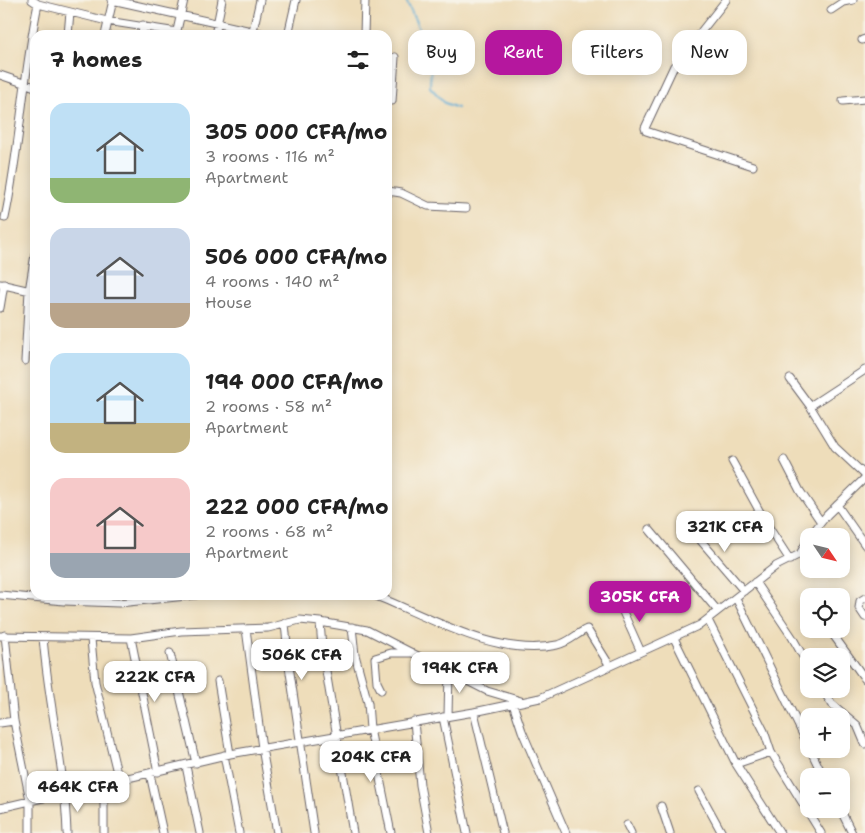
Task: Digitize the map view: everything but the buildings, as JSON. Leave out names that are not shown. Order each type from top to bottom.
[{"type":"street","points":[[106,30],[112,0],[146,4],[180,16],[241,30]]},
{"type":"street","points":[[177,30],[184,0]]},
{"type":"street","points":[[215,30],[222,0]]},
{"type":"street","points":[[253,30],[260,0]]},
{"type":"street","points":[[289,30],[296,0]]},
{"type":"street","points":[[364,30],[365,0]]},
{"type":"street","points":[[726,0],[674,66],[645,129],[753,166]]},
{"type":"street","points":[[831,10],[843,1],[853,0]]},
{"type":"street","points":[[32,30],[35,2],[107,21],[143,25],[164,30]]},
{"type":"street","points":[[68,30],[70,12]]},
{"type":"street","points":[[142,30],[143,25]]},
{"type":"street","points":[[5,218],[12,188],[30,42]]},
{"type":"street","points":[[392,58],[395,57],[392,101]]},
{"type":"street","points":[[0,75],[30,85]]},
{"type":"street","points":[[843,101],[865,99]]},
{"type":"street","points":[[392,192],[401,193],[428,206],[466,208]]},
{"type":"street","points":[[0,308],[2,284],[30,291]]},
{"type":"street","points":[[25,361],[30,311]]},
{"type":"street","points":[[810,406],[865,370]]},
{"type":"street","points":[[790,379],[810,406],[835,447],[865,476],[817,528]]},
{"type":"street","points":[[784,460],[800,492],[822,522]]},
{"type":"street","points":[[732,461],[766,523],[790,560]]},
{"type":"street","points":[[837,505],[865,545]]},
{"type":"street","points":[[690,528],[744,591]]},
{"type":"street","points":[[649,529],[717,610]]},
{"type":"street","points":[[0,808],[227,755],[474,712],[523,702],[556,692],[674,638],[708,620],[717,610],[736,598],[776,566],[800,554]]},
{"type":"street","points":[[755,582],[800,651]]},
{"type":"street","points":[[0,595],[30,598]]},
{"type":"street","points":[[736,598],[800,730]]},
{"type":"street","points":[[865,598],[860,601],[859,608],[865,617]]},
{"type":"street","points":[[53,600],[119,602],[141,600]]},
{"type":"street","points":[[386,600],[469,634],[510,647],[531,649],[559,645],[587,629],[610,666]]},
{"type":"street","points":[[619,603],[641,652]]},
{"type":"street","points":[[30,833],[30,800],[14,722],[2,636],[91,639],[131,638],[181,631],[268,628],[300,620],[320,622],[372,632],[487,691],[523,702]]},
{"type":"street","points":[[708,620],[764,731],[771,752],[821,833]]},
{"type":"street","points":[[320,622],[336,735],[353,833]]},
{"type":"street","points":[[285,623],[314,833]]},
{"type":"street","points":[[352,627],[355,655],[368,703],[370,729],[391,833]]},
{"type":"street","points":[[246,629],[262,748],[277,833]]},
{"type":"street","points":[[43,637],[47,682],[66,793],[67,833]]},
{"type":"street","points":[[131,638],[163,833]]},
{"type":"street","points":[[674,638],[736,764],[780,833]]},
{"type":"street","points":[[835,638],[865,679]]},
{"type":"street","points":[[91,639],[95,682],[119,781]]},
{"type":"street","points":[[170,653],[196,763]]},
{"type":"street","points":[[381,690],[377,682],[375,658],[391,653],[413,653]]},
{"type":"street","points":[[449,671],[446,716],[467,833]]},
{"type":"street","points":[[218,681],[239,833]]},
{"type":"street","points":[[828,698],[832,704],[857,725],[865,744]]},
{"type":"street","points":[[513,704],[522,731],[566,833]]},
{"type":"street","points":[[474,712],[503,833]]},
{"type":"street","points":[[414,721],[420,785],[429,833]]},
{"type":"street","points":[[0,723],[14,722]]},
{"type":"street","points":[[736,764],[771,752]]},
{"type":"street","points":[[186,766],[200,833]]},
{"type":"street","points":[[104,785],[104,833]]},
{"type":"street","points":[[699,791],[722,833]]},
{"type":"street","points":[[661,806],[670,833]]},
{"type":"street","points":[[844,818],[852,833]]},
{"type":"street","points":[[627,825],[630,833]]},
{"type":"waterway","points":[[406,0],[431,56],[430,87],[445,103],[457,108]]}]
